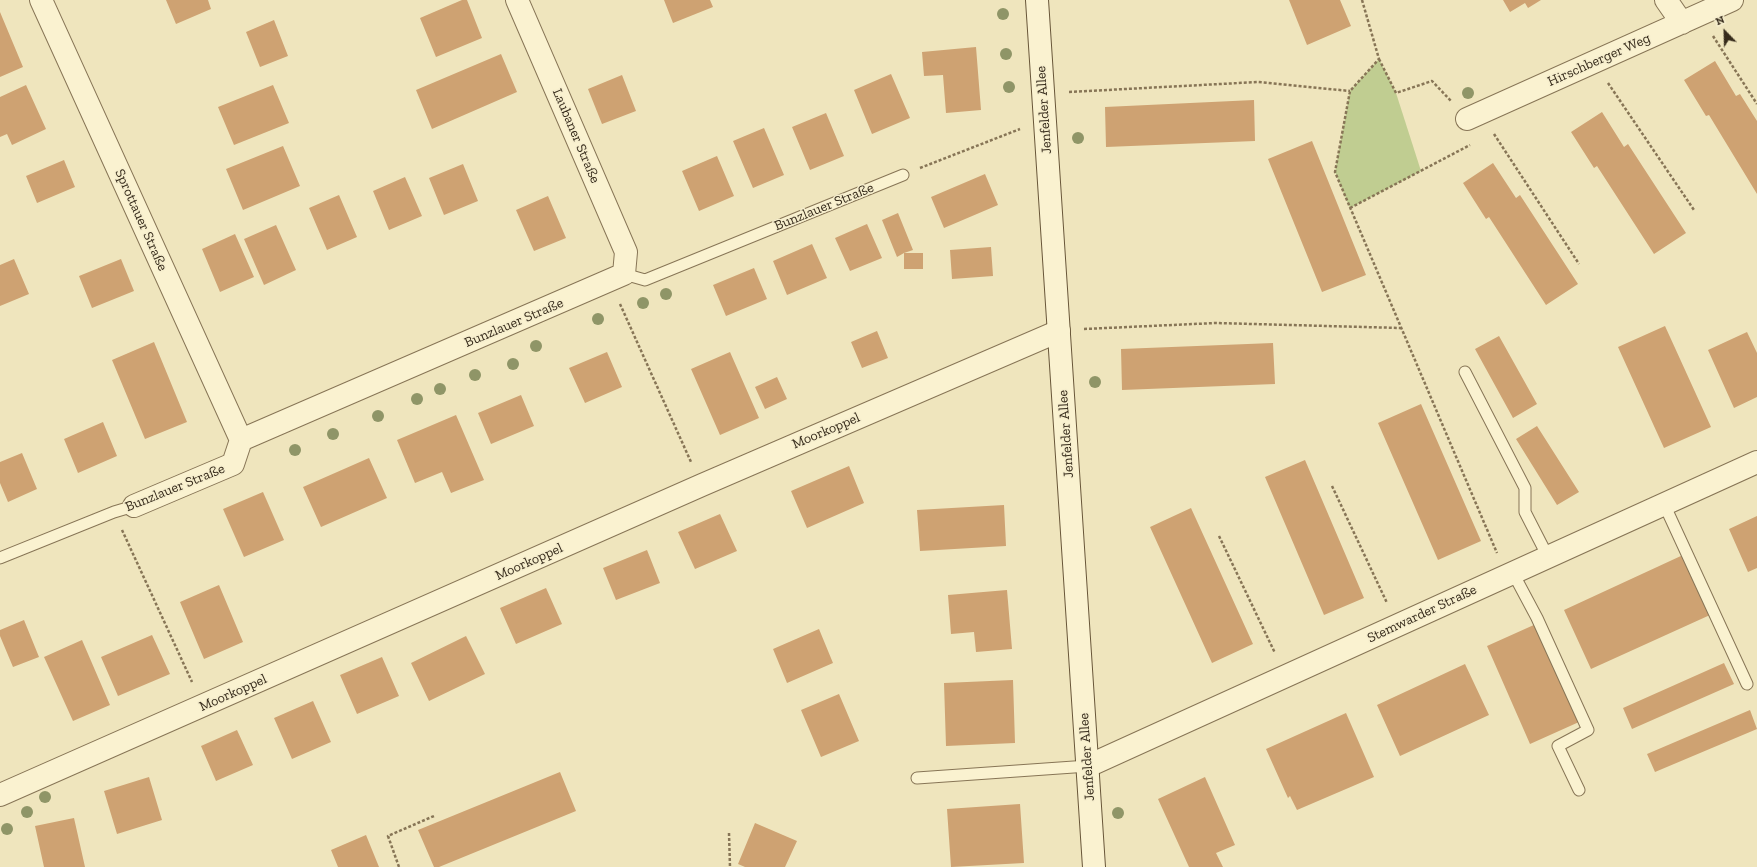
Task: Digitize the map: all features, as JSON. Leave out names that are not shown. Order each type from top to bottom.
[{"type":"street","name":"Sprottauer Straße","points":[[41,0],[241,440]]},
{"type":"street","name":"Laubaner Straße","points":[[517,0],[626,252],[617,278]]},
{"type":"street","name":"Jenfelder Allee","points":[[1037,0],[1094,867]]},
{"type":"street","points":[[1666,0],[1690,19]]},
{"type":"street","name":"Hirschberger Weg","points":[[1467,119],[1732,0]]},
{"type":"street","name":"Bunzlauer Straße","points":[[134,506],[233,464],[241,440],[617,278]]},
{"type":"street","name":"Moorkoppel","points":[[0,795],[702,485],[1059,330]]},
{"type":"street","name":"Stemwarder Straße","points":[[1088,766],[1757,462]]},
{"type":"lane","name":"Bunzlauer Straße","points":[[617,278],[645,280],[903,175]]},
{"type":"lane","points":[[1465,372],[1525,488],[1525,512],[1548,557]]},
{"type":"lane","points":[[1664,504],[1746,684]]},
{"type":"lane","name":"Bunzlauer Straße","points":[[0,558],[114,512],[134,506]]},
{"type":"lane","points":[[1510,574],[1537,618],[1588,730],[1558,746],[1579,790]]},
{"type":"lane","points":[[917,778],[1088,766]]},
{"type":"path","points":[[1362,0],[1379,59],[1396,93],[1432,82],[1467,119]]},
{"type":"path","points":[[1690,19],[1757,104]]},
{"type":"path","points":[[1379,59],[1350,91],[1335,172],[1401,328],[1510,574]]},
{"type":"path","points":[[1594,62],[1694,210]]},
{"type":"path","points":[[1043,93],[1258,82],[1350,91]]},
{"type":"path","points":[[903,175],[1045,120]]},
{"type":"path","points":[[1486,136],[1493,132],[1579,264]]},
{"type":"path","points":[[1350,208],[1472,144]]},
{"type":"path","points":[[617,278],[702,485]]},
{"type":"path","points":[[1059,330],[1216,323],[1401,328]]},
{"type":"path","points":[[1332,486],[1398,625]]},
{"type":"path","points":[[114,512],[203,706]]},
{"type":"path","points":[[1219,536],[1286,676]]},
{"type":"path","points":[[399,867],[388,836],[434,816]]},
{"type":"path","points":[[729,832],[730,867]]},
{"type":"green space","points":[[1379,59],[1396,93],[1421,171],[1350,208],[1335,172],[1350,91]]},
{"type":"building","points":[[166,0],[208,0],[211,9],[176,24]]},
{"type":"building","points":[[462,0],[467,0],[482,38],[436,57],[420,18]]},
{"type":"building","points":[[664,0],[710,0],[713,7],[673,23]]},
{"type":"building","points":[[1289,0],[1340,0],[1351,26],[1307,45]]},
{"type":"building","points":[[1503,0],[1541,0],[1528,8],[1525,3],[1510,12]]},
{"type":"building","points":[[0,12],[23,67],[0,77]]},
{"type":"building","points":[[274,20],[288,56],[260,67],[246,32]]},
{"type":"building","points":[[976,47],[981,110],[946,113],[943,75],[924,76],[922,52]]},
{"type":"building","points":[[501,54],[517,92],[432,129],[416,90]]},
{"type":"building","points":[[1715,61],[1736,96],[1740,94],[1757,121],[1757,194],[1709,115],[1706,116],[1684,80]]},
{"type":"building","points":[[891,74],[910,118],[872,134],[854,90]]},
{"type":"building","points":[[622,75],[636,111],[602,124],[588,89]]},
{"type":"building","points":[[26,85],[46,129],[12,145],[7,134],[0,137],[0,97]]},
{"type":"building","points":[[273,85],[289,123],[234,145],[218,107]]},
{"type":"building","points":[[1254,100],[1255,141],[1106,147],[1105,107]]},
{"type":"building","points":[[1602,112],[1624,147],[1628,144],[1686,233],[1654,254],[1597,166],[1594,168],[1571,132]]},
{"type":"building","points":[[826,113],[844,156],[810,170],[792,127]]},
{"type":"building","points":[[764,128],[784,175],[753,188],[733,141]]},
{"type":"building","points":[[1312,141],[1366,275],[1322,292],[1268,159]]},
{"type":"building","points":[[283,146],[300,186],[243,210],[226,169]]},
{"type":"building","points":[[717,156],[734,196],[699,211],[682,171]]},
{"type":"building","points":[[64,160],[75,187],[37,203],[26,176]]},
{"type":"building","points":[[1493,163],[1516,198],[1520,195],[1578,284],[1546,305],[1489,217],[1486,219],[1463,183]]},
{"type":"building","points":[[463,164],[478,201],[444,215],[429,178]]},
{"type":"building","points":[[985,174],[998,205],[944,228],[931,197]]},
{"type":"building","points":[[405,177],[422,216],[389,230],[373,191]]},
{"type":"building","points":[[339,195],[357,237],[327,250],[309,208]]},
{"type":"building","points":[[548,196],[566,238],[534,251],[516,210]]},
{"type":"building","points":[[898,213],[913,250],[897,257],[882,220]]},
{"type":"building","points":[[867,224],[882,258],[850,271],[835,238]]},
{"type":"building","points":[[276,225],[296,270],[264,285],[244,239]]},
{"type":"building","points":[[235,234],[254,277],[220,292],[202,249]]},
{"type":"building","points":[[812,244],[827,278],[787,295],[773,261]]},
{"type":"building","points":[[991,247],[993,276],[952,279],[950,250]]},
{"type":"building","points":[[904,253],[923,253],[923,269],[904,269]]},
{"type":"building","points":[[14,259],[29,294],[0,306],[0,265]]},
{"type":"building","points":[[121,259],[134,291],[92,308],[79,276]]},
{"type":"building","points":[[754,268],[767,299],[726,316],[713,285]]},
{"type":"building","points":[[1665,326],[1711,427],[1664,448],[1618,347]]},
{"type":"building","points":[[877,331],[888,358],[862,368],[851,342]]},
{"type":"building","points":[[1747,332],[1757,353],[1757,397],[1734,408],[1708,350]]},
{"type":"building","points":[[1499,336],[1537,404],[1513,418],[1475,349]]},
{"type":"building","points":[[154,342],[187,422],[145,439],[112,360]]},
{"type":"building","points":[[1273,343],[1275,384],[1122,390],[1121,349]]},
{"type":"building","points":[[607,352],[622,387],[585,403],[569,368]]},
{"type":"building","points":[[730,352],[759,418],[720,435],[691,369]]},
{"type":"building","points":[[777,377],[787,399],[765,409],[755,387]]},
{"type":"building","points":[[521,395],[534,426],[491,444],[478,413]]},
{"type":"building","points":[[1421,404],[1481,541],[1438,560],[1378,423]]},
{"type":"building","points":[[456,415],[484,480],[451,493],[442,472],[415,483],[397,440]]},
{"type":"building","points":[[103,422],[117,456],[78,473],[64,439]]},
{"type":"building","points":[[1537,426],[1579,492],[1557,505],[1516,439]]},
{"type":"building","points":[[22,453],[37,489],[8,502],[0,483],[0,462]]},
{"type":"building","points":[[369,458],[387,498],[321,527],[303,487]]},
{"type":"building","points":[[1305,460],[1364,598],[1324,615],[1265,477]]},
{"type":"building","points":[[849,466],[864,503],[807,528],[791,491]]},
{"type":"building","points":[[263,492],[284,540],[244,557],[223,509]]},
{"type":"building","points":[[1004,505],[1006,546],[920,551],[917,510]]},
{"type":"building","points":[[1191,508],[1253,644],[1212,663],[1150,527]]},
{"type":"building","points":[[720,514],[737,551],[695,569],[678,532]]},
{"type":"building","points":[[1757,516],[1757,568],[1748,572],[1729,529]]},
{"type":"building","points":[[647,550],[660,583],[616,600],[603,568]]},
{"type":"building","points":[[1683,555],[1710,615],[1591,669],[1564,610]]},
{"type":"building","points":[[219,585],[243,642],[204,659],[180,602]]},
{"type":"building","points":[[546,588],[562,624],[516,644],[500,608]]},
{"type":"building","points":[[1007,590],[1012,649],[976,652],[974,632],[951,634],[948,595]]},
{"type":"building","points":[[24,620],[39,657],[13,667],[0,636],[0,630]]},
{"type":"building","points":[[1536,624],[1579,722],[1530,744],[1487,646]]},
{"type":"building","points":[[819,629],[833,663],[787,683],[773,649]]},
{"type":"building","points":[[152,635],[170,674],[118,696],[101,657]]},
{"type":"building","points":[[466,636],[485,674],[429,701],[411,663]]},
{"type":"building","points":[[82,640],[110,705],[73,721],[44,657]]},
{"type":"building","points":[[382,657],[399,696],[357,714],[340,675]]},
{"type":"building","points":[[1724,663],[1734,684],[1632,729],[1623,708]]},
{"type":"building","points":[[1465,664],[1489,715],[1400,756],[1377,705]]},
{"type":"building","points":[[1013,680],[1015,743],[946,746],[944,683]]},
{"type":"building","points":[[839,694],[859,741],[821,757],[801,710]]},
{"type":"building","points":[[313,701],[331,742],[292,759],[274,718]]},
{"type":"building","points":[[1750,710],[1757,729],[1655,772],[1647,754]]},
{"type":"building","points":[[1346,713],[1374,777],[1297,810],[1290,796],[1288,798],[1266,749]]},
{"type":"building","points":[[237,730],[253,765],[216,781],[201,746]]},
{"type":"building","points":[[560,772],[576,811],[439,867],[434,867],[418,830]]},
{"type":"building","points":[[149,777],[162,820],[117,834],[104,791]]},
{"type":"building","points":[[1205,777],[1235,845],[1216,853],[1223,867],[1189,867],[1158,799]]},
{"type":"building","points":[[1020,804],[1024,863],[951,867],[947,809]]},
{"type":"building","points":[[74,818],[85,867],[44,867],[35,826]]},
{"type":"building","points":[[755,823],[797,841],[785,867],[745,867],[738,864]]},
{"type":"building","points":[[366,835],[379,867],[338,867],[331,850]]}]
